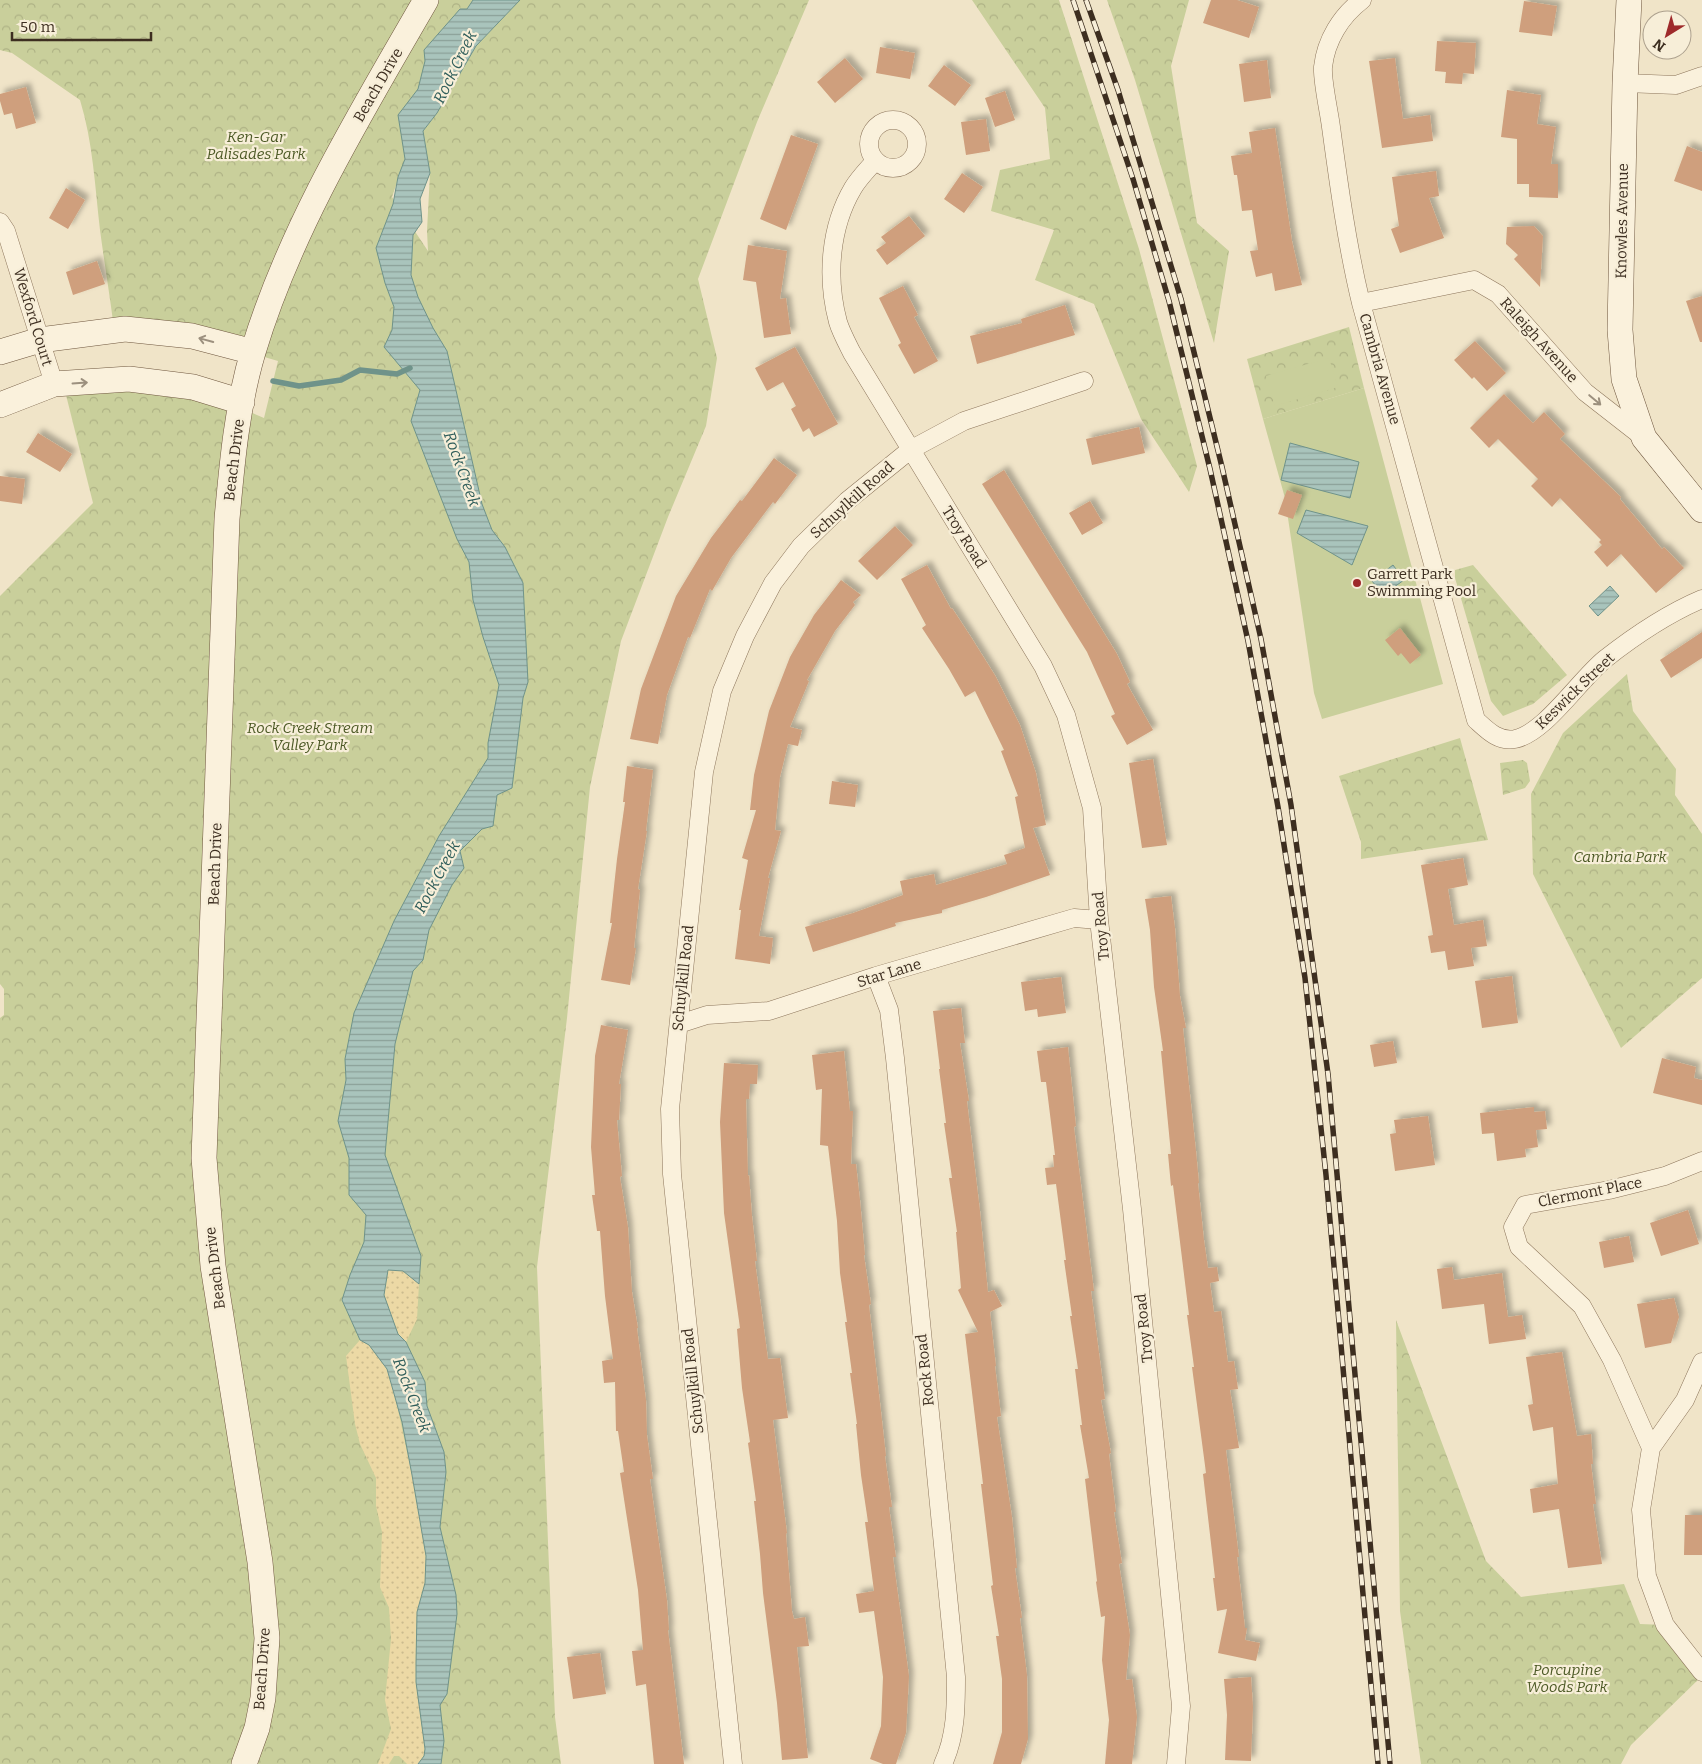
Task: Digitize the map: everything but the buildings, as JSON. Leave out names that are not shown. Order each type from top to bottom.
[{"type":"street","name":"Beach Drive","points":[[244,1764],[256,1728],[263,1698],[267,1638],[260,1562],[213,1266],[204,1158],[227,519],[234,439],[253,352],[272,297],[299,235],[348,136],[426,0]]},
{"type":"street","name":"Cambria Avenue","points":[[1362,0],[1355,5],[1339,24],[1331,37],[1326,49],[1323,68],[1353,270],[1476,720],[1494,737]]},
{"type":"street","name":"Knowles Avenue","points":[[1629,0],[1625,83],[1620,330],[1624,379],[1644,438]]},
{"type":"street","points":[[1625,83],[1676,85],[1702,76]]},
{"type":"street","name":"Troy Road","points":[[875,161],[854,187],[840,218],[832,250],[832,288],[838,322],[852,353],[1043,666],[1066,715],[1092,808],[1099,920],[1132,1209],[1182,1706],[1176,1764]]},
{"type":"street","name":"Wexford Court","points":[[0,222],[6,231],[54,384]]},
{"type":"street","name":"Raleigh Avenue","points":[[1361,303],[1474,280],[1498,294],[1585,392],[1644,438]]},
{"type":"street","points":[[0,352],[40,340],[125,329],[192,336],[253,352]]},
{"type":"street","points":[[0,404],[54,384],[129,379],[147,380],[193,388],[242,402]]},
{"type":"street","name":"Schuylkill Road","points":[[732,1764],[672,1174],[670,1109],[704,772],[722,690],[745,636],[773,583],[801,546],[846,501],[910,450],[964,421],[1084,381]]},
{"type":"street","points":[[1644,438],[1702,510]]},
{"type":"street","name":"Keswick Street","points":[[1494,737],[1514,739],[1532,732],[1604,660],[1688,605],[1702,599]]},
{"type":"street","name":"Star Lane","points":[[679,1024],[707,1015],[769,1011],[876,976],[1074,918],[1099,920]]},
{"type":"street","name":"Rock Road","points":[[876,976],[889,1010],[895,1058],[956,1677],[956,1720],[948,1755],[943,1764]]},
{"type":"street","name":"Clermont Place","points":[[1651,1448],[1612,1360],[1582,1306],[1519,1247],[1513,1227],[1525,1204],[1619,1188],[1666,1176],[1702,1161]]},
{"type":"street","points":[[1702,1362],[1685,1400],[1651,1448],[1642,1510],[1647,1576],[1665,1625],[1702,1672]]},
{"type":"green space","name":"Rock Creek Stream Valley Park","points":[[0,0],[495,0],[418,120],[392,197],[428,251],[427,231],[430,173],[423,131],[437,113],[476,46],[520,0],[809,0],[757,122],[698,279],[717,358],[706,426],[668,517],[621,641],[590,787],[567,1018],[537,1267],[555,1717],[561,1764],[0,1764],[0,1018],[4,1015],[4,989],[0,984],[0,596],[93,503],[65,391],[140,387],[250,412],[264,418],[278,361],[213,342],[113,321],[91,148],[80,100],[12,53],[0,50]]},
{"type":"green space","points":[[972,0],[1059,0],[1139,249],[1197,466],[1189,492],[1141,419],[1094,304],[1035,280],[1054,230],[991,211],[1000,170],[1050,159],[1045,108]]},
{"type":"green space","points":[[1107,0],[1189,0],[1171,66],[1197,223],[1229,251],[1214,343],[1135,80]]},
{"type":"green space","points":[[1349,327],[1364,388],[1263,419],[1247,359]]},
{"type":"green space","points":[[1329,358],[1338,387],[1275,406],[1266,376]]},
{"type":"green space","name":"Garrett Park Swimming Pool","points":[[1364,388],[1443,684],[1322,719],[1314,693],[1285,498],[1263,419]]},
{"type":"green space","points":[[1473,565],[1567,675],[1533,704],[1503,716],[1491,701],[1455,578],[1455,570]]},
{"type":"green space","name":"Cambria Park","points":[[1627,674],[1633,711],[1676,769],[1675,795],[1702,834],[1702,978],[1621,1048],[1533,874],[1531,794],[1563,733]]},
{"type":"green space","points":[[1460,738],[1488,840],[1361,859],[1361,842],[1339,776]]},
{"type":"green space","points":[[1523,760],[1527,763],[1530,781],[1525,788],[1503,795],[1500,763]]},
{"type":"green space","name":"Porcupine Woods Park","points":[[1396,1320],[1486,1561],[1521,1597],[1624,1584],[1640,1624],[1665,1625],[1702,1676],[1631,1745],[1621,1764],[1421,1764],[1400,1611]]},
{"type":"sand","points":[[388,1270],[403,1271],[419,1284],[417,1319],[406,1342],[398,1334],[384,1295]]},
{"type":"sand","points":[[360,1340],[369,1345],[387,1369],[395,1396],[412,1475],[426,1556],[425,1583],[417,1612],[416,1682],[425,1749],[424,1756],[418,1764],[407,1764],[399,1756],[394,1756],[389,1764],[378,1764],[391,1729],[385,1700],[391,1639],[389,1608],[380,1587],[382,1532],[376,1506],[376,1478],[360,1444],[355,1424],[346,1356]]},
{"type":"water","name":"Rock Creek","points":[[473,0],[520,0],[476,46],[437,113],[423,131],[430,173],[420,199],[422,222],[413,235],[411,275],[418,297],[447,351],[482,504],[492,530],[505,547],[523,583],[528,682],[523,698],[512,788],[497,795],[493,826],[482,829],[460,851],[464,868],[452,885],[429,930],[423,960],[413,971],[395,1044],[385,1155],[421,1256],[419,1284],[403,1271],[388,1270],[384,1295],[398,1334],[406,1342],[425,1382],[427,1406],[444,1452],[446,1472],[440,1527],[456,1595],[457,1614],[447,1694],[440,1705],[444,1741],[441,1764],[418,1764],[424,1756],[425,1749],[416,1682],[417,1612],[425,1583],[426,1556],[402,1422],[387,1369],[369,1345],[360,1340],[342,1300],[364,1242],[366,1215],[349,1195],[349,1158],[338,1121],[346,1080],[345,1059],[354,1013],[394,921],[439,836],[488,758],[488,743],[499,685],[473,600],[469,562],[457,539],[411,421],[420,390],[384,347],[392,330],[394,307],[385,283],[376,248],[393,204],[398,177],[405,159],[398,115],[418,89],[425,61],[424,50],[460,9],[467,9]]},
{"type":"water","points":[[1290,443],[1359,462],[1350,498],[1281,480]]},
{"type":"water","points":[[1306,510],[1368,526],[1352,565],[1297,533]]},
{"type":"water","points":[[1393,565],[1404,580],[1383,595],[1372,581]]},
{"type":"water","points":[[1610,586],[1619,596],[1598,616],[1589,606]]},
{"type":"waterway","points":[[273,381],[299,386],[341,380],[360,370],[397,374],[410,368]]},
{"type":"railway","points":[[1073,0],[1133,179],[1169,301],[1210,469],[1248,641],[1278,807],[1305,978],[1326,1175],[1378,1764]]},
{"type":"railway","points":[[1086,0],[1118,90],[1181,299],[1261,639],[1291,805],[1328,1074],[1390,1764]]},
{"type":"place","name":"Garrett Park Swimming Pool","points":[[1357,583]]},
{"type":"park label","name":"Ken-Gar Palisades Park","points":[[256,146]]}]
